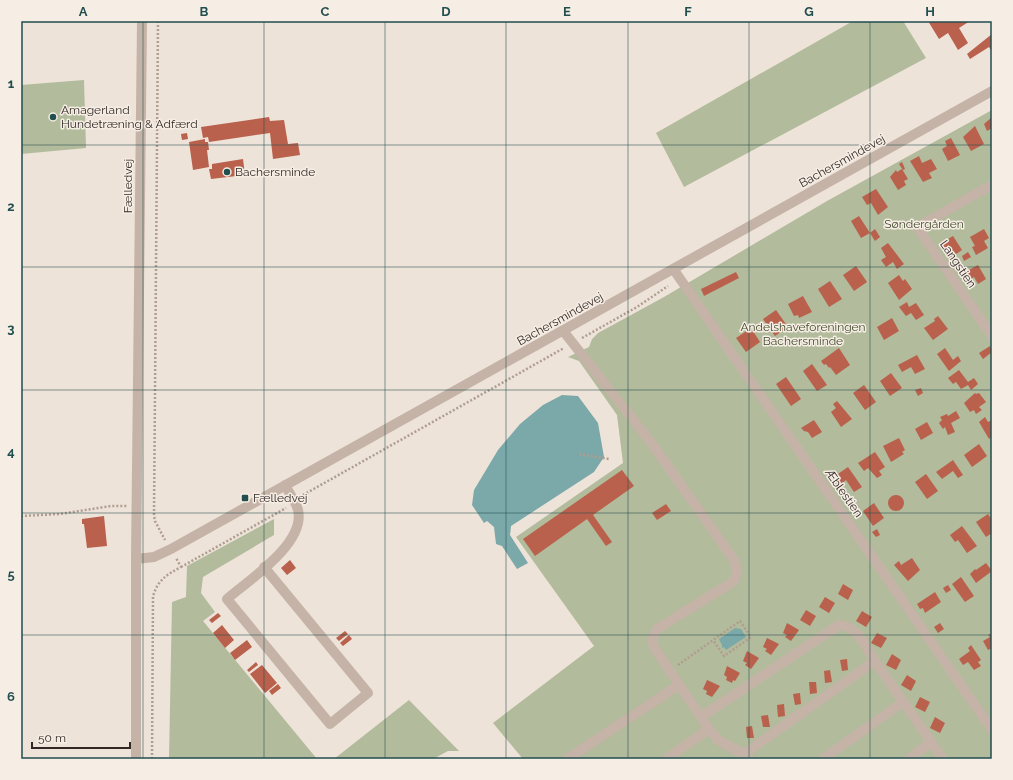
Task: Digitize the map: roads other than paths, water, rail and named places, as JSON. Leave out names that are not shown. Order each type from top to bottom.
[{"type":"street","name":"Fælledvej","points":[[136,759],[136,559],[142,21]]},
{"type":"street","name":"Bachersmindevej","points":[[136,559],[154,557],[171,549],[564,332],[676,274],[992,91]]},
{"type":"street","name":"Langstien","points":[[992,185],[917,227],[989,324],[992,336]]},
{"type":"street","name":"Æblestien","points":[[676,274],[992,730]]},
{"type":"street","points":[[564,332],[671,469],[734,560],[737,571],[734,581],[657,629],[652,640],[655,649],[718,740],[747,756],[875,661]]},
{"type":"street","points":[[264,567],[368,693],[330,724],[227,599],[264,567],[285,549],[298,524],[298,510],[285,485]]},
{"type":"street","points":[[701,717],[839,625],[848,626],[854,630],[930,743],[943,759]]},
{"type":"street","points":[[567,759],[679,685]]},
{"type":"street","points":[[823,759],[903,702]]},
{"type":"street","points":[[666,759],[709,729]]},
{"type":"street","points":[[909,759],[930,743]]},
{"type":"water","points":[[562,395],[578,396],[598,423],[604,457],[594,472],[511,526],[510,535],[528,563],[517,569],[502,546],[496,544],[494,527],[487,521],[484,523],[472,505],[474,490],[498,450],[520,424],[543,405]]},
{"type":"water","points":[[735,628],[741,629],[746,637],[726,650],[724,647],[722,648],[719,639]]},
{"type":"place","name":"Amagerland Hundetræning & Adfærd","points":[[53,117]]},
{"type":"place","name":"Bachersminde","points":[[227,172]]},
{"type":"place","name":"Fælledvej","points":[[245,498]]},
{"type":"park label","name":"Søndergården","points":[[924,224]]},
{"type":"park label","name":"Andelshaveforeningen Bachersminde","points":[[803,334]]}]
